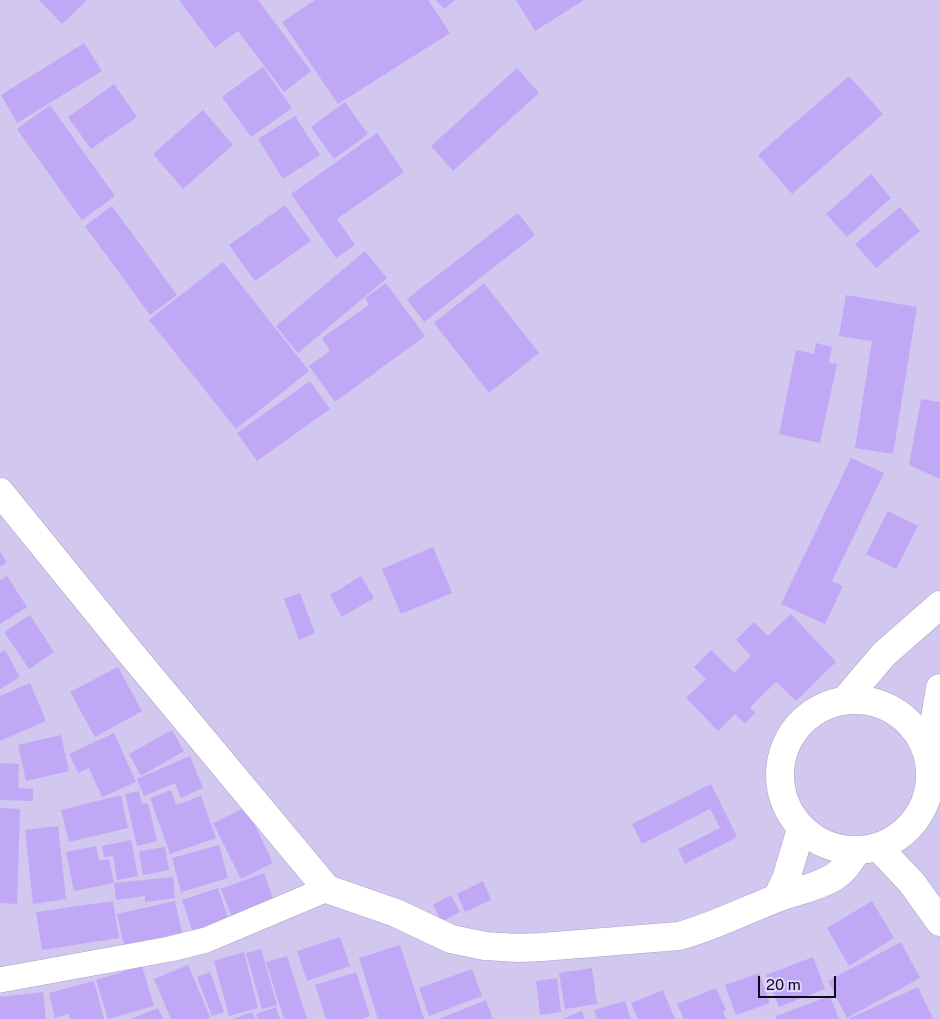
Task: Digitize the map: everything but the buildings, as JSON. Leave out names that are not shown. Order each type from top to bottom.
[{"type":"main road","points":[[0,492],[327,889],[396,913],[451,939],[485,946],[519,948],[679,936],[701,930],[777,898],[812,888],[836,876],[868,849],[901,836],[918,816],[929,793],[931,773],[929,754],[940,688]]},
{"type":"main road","points":[[845,700],[884,654],[940,606]]},
{"type":"main road","points":[[929,754],[916,730],[897,711],[872,700],[845,700],[825,706],[807,717],[793,732],[783,751],[779,771],[781,793],[789,812],[801,829],[818,841],[837,848],[868,849],[912,883],[940,922]]},
{"type":"main road","points":[[929,793],[940,822]]},
{"type":"main road","points":[[777,898],[786,879],[801,829]]},
{"type":"street","points":[[0,980],[170,949],[206,940],[327,889]]}]
